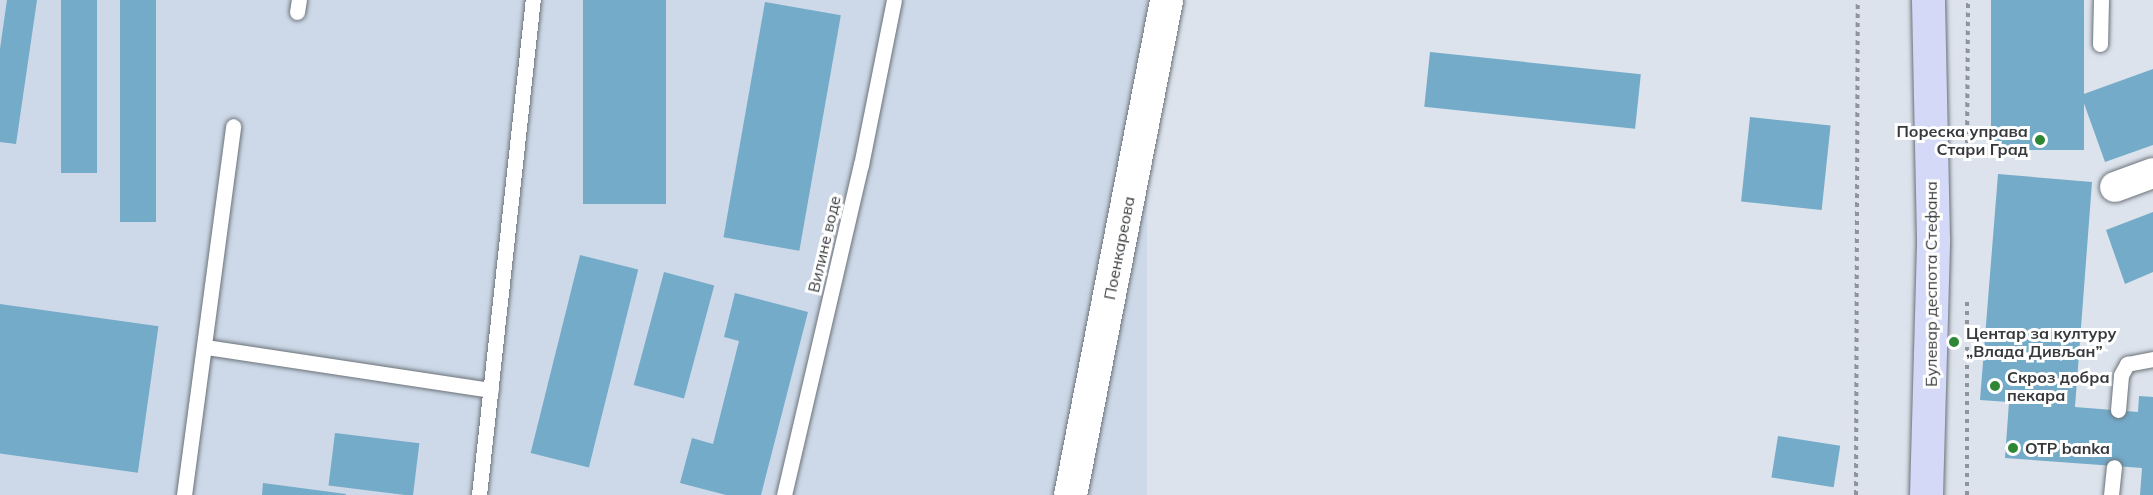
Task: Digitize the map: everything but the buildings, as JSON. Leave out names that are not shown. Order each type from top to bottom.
[{"type":"main road","name":"Булевар деспота Стефана","points":[[1926,495],[1933,238],[1928,0]]},
{"type":"street","name":"Поенкареова","points":[[1070,495],[1166,0]]},
{"type":"street","points":[[2115,187],[2153,173]]},
{"type":"lane","points":[[479,495],[533,0]]},
{"type":"lane","name":"Вилине воде","points":[[784,495],[858,176],[894,0]]},
{"type":"lane","points":[[2100,44],[2101,0]]},
{"type":"lane","points":[[184,495],[206,346],[233,126]]},
{"type":"lane","points":[[206,346],[491,390]]},
{"type":"lane","points":[[2118,410],[2121,375],[2127,364],[2153,360]]},
{"type":"lane","points":[[2111,495],[2114,467]]},
{"type":"path","points":[[1856,495],[1858,0]]},
{"type":"shaded area","points":[[0,0],[1147,0],[1147,495],[0,495]]},
{"type":"place","name":"Пореска управа Стари Град","points":[[2040,140]]},
{"type":"place","name":"Центар за културу „Влада Дивљан”","points":[[1954,342]]},
{"type":"place","name":"Скроз добра пекара","points":[[1995,386]]},
{"type":"place","name":"OTP banka","points":[[2013,448]]}]
